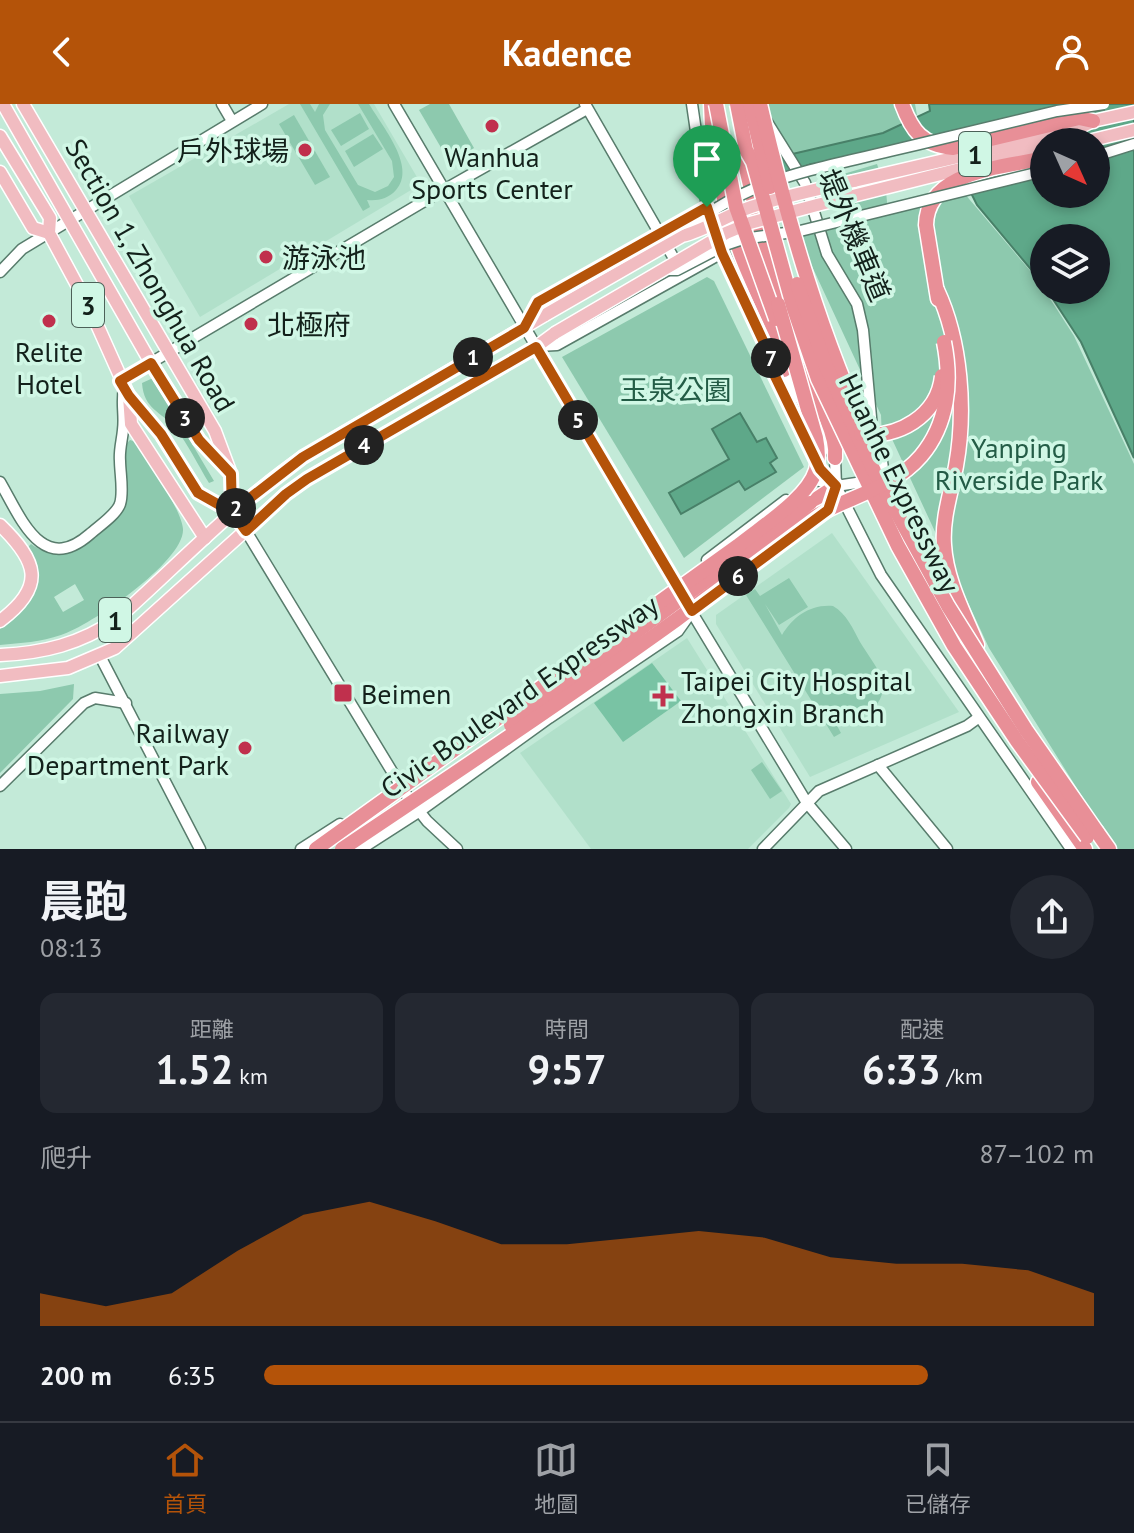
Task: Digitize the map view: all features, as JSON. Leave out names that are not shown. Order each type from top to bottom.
[{"type":"highway","points":[[419,776],[739,545],[798,497],[810,483],[818,455],[816,438],[741,255],[715,149],[714,104]]},
{"type":"highway","points":[[714,104],[736,207],[790,369],[811,397],[843,426],[863,434],[888,434],[911,424],[930,406],[941,383],[944,342]]},
{"type":"highway","name":"Huanhe Expressway","points":[[737,104],[746,150],[753,162],[793,306],[818,379],[898,546],[954,646],[1017,741],[1095,849]]},
{"type":"highway","points":[[756,104],[806,281],[838,370],[878,459],[939,577],[975,688],[987,711],[1085,849]]},
{"type":"highway","name":"Huanhe Expressway","points":[[756,104],[786,249],[806,315],[874,471],[948,606],[1056,776],[1109,849]]},
{"type":"highway","points":[[902,104],[911,127],[919,137],[953,148],[1079,118],[1093,121]]},
{"type":"highway","points":[[746,150],[745,164],[790,369]]},
{"type":"highway","name":"Civic Boulevard Expressway","points":[[342,849],[664,628],[807,521],[882,486],[912,466],[931,443],[947,398],[948,363],[926,216],[933,198],[958,178],[1030,161]]},
{"type":"highway","points":[[937,290],[945,308],[961,397],[961,427],[946,506],[944,545],[950,579],[985,664]]},
{"type":"highway","points":[[777,337],[809,383],[837,443],[835,458]]},
{"type":"highway","points":[[437,786],[522,716],[836,486]]},
{"type":"highway","points":[[419,776],[522,716]]},
{"type":"highway","name":"Civic Boulevard Expressway","points":[[316,849],[419,776]]},
{"type":"main road","name":"Section 1, Zhonghua Road","points":[[3,104],[151,363],[199,440],[231,474]]},
{"type":"main road","name":"Section 1, Zhonghua Road","points":[[23,104],[215,431],[231,474],[232,512]]},
{"type":"main road","name":"1","points":[[0,655],[40,652],[91,636],[117,619],[232,512],[303,457],[682,236],[698,232],[749,208],[1074,130],[1093,121],[1134,112]]},
{"type":"main road","points":[[1110,136],[1134,130]]},
{"type":"main road","name":"Section 1, Zhonghua Road","points":[[0,136],[50,218],[49,233],[90,309],[124,388],[161,434],[198,493],[232,512],[246,531]]},
{"type":"main road","name":"1","points":[[0,676],[49,672],[100,656],[129,638],[286,494],[307,479],[537,346],[687,254],[750,223],[860,192],[1030,151]]},
{"type":"main road","name":"Section 1, Zhonghua Road","points":[[0,172],[33,228],[49,233]]},
{"type":"main road","points":[[124,388],[131,424],[205,538]]},
{"type":"main road","points":[[0,525],[30,559],[32,567],[28,589],[0,621]]},
{"type":"street","points":[[222,104],[232,121]]},
{"type":"street","points":[[0,272],[22,249],[262,104]]},
{"type":"street","points":[[394,104],[674,583],[807,803],[846,849]]},
{"type":"street","points":[[692,104],[707,207],[722,253],[772,360],[772,370],[820,469],[836,486],[881,575],[1071,849]]},
{"type":"street","name":"堤外機車道","points":[[756,104],[807,182],[827,254],[857,304],[863,330],[875,461],[883,475],[871,481],[836,486]]},
{"type":"street","points":[[682,236],[696,222],[737,196],[784,177],[1057,111],[1104,104]]},
{"type":"street","points":[[1,489],[36,540],[54,549],[69,548],[80,542],[116,510],[121,498],[121,403],[124,388],[151,363],[586,106],[683,274]]},
{"type":"street","points":[[1110,152],[1134,144]]},
{"type":"street","points":[[665,270],[677,270],[743,239],[800,231],[1030,174]]},
{"type":"street","points":[[525,327],[538,302],[707,207]]},
{"type":"street","points":[[537,346],[557,345],[722,253]]},
{"type":"street","points":[[364,848],[678,631],[692,611],[828,510],[836,486],[835,458],[827,448],[790,369],[772,360]]},
{"type":"street","points":[[301,849],[437,758],[813,479],[836,486]]},
{"type":"street","points":[[246,531],[399,783],[420,811],[457,849]]},
{"type":"street","points":[[582,650],[594,668],[609,679]]},
{"type":"street","points":[[100,656],[200,849]]},
{"type":"street","points":[[0,786],[84,703],[95,698],[126,703]]},
{"type":"street","points":[[763,849],[819,791],[967,726],[978,718]]},
{"type":"street","points":[[437,758],[447,753],[455,753],[462,758],[465,766],[462,781]]},
{"type":"street","points":[[878,765],[947,849]]},
{"type":"street","points":[[364,848],[400,831]]},
{"type":"shaded area","points":[[289,104],[374,104],[421,184],[200,317],[129,196]]},
{"type":"shaded area","points":[[929,104],[1134,104],[1134,458],[1081,342],[1056,304],[1110,304],[1110,224],[1030,224],[1030,268],[977,205],[942,135],[841,161],[811,164],[778,177],[775,158],[883,133],[930,111]]},
{"type":"shaded area","points":[[740,413],[757,442],[766,438],[777,458],[770,463],[776,472],[745,490],[739,481],[681,514],[669,493],[729,459],[712,429]]},
{"type":"shaded area","points":[[832,533],[959,712],[810,777],[716,624],[716,615]]},
{"type":"shaded area","name":"Taipei City Hospital Zhongxin Branch","points":[[687,638],[791,804],[748,849],[591,849],[520,753]]},
{"type":"shaded area","points":[[652,663],[681,701],[623,742],[594,703]]},
{"type":"green space","points":[[300,104],[310,104],[315,112],[319,104],[330,104],[323,115],[325,130],[358,185],[375,192],[388,186],[394,177],[392,161],[358,104],[369,104],[400,158],[401,181],[396,190],[383,199],[367,200],[370,207],[363,211]]},
{"type":"green space","points":[[430,104],[449,104],[474,148],[450,163],[419,110]]},
{"type":"green space","points":[[768,104],[915,104],[917,115],[883,133],[775,158]]},
{"type":"green space","points":[[360,113],[369,129],[341,146],[331,130]]},
{"type":"green space","name":"戶外球場","points":[[294,115],[330,177],[315,185],[279,124]]},
{"type":"green space","points":[[373,134],[383,149],[354,167],[345,151]]},
{"type":"green space","name":"Yanping Riverside Park","points":[[877,164],[886,191],[888,213],[964,193],[1030,271],[1030,304],[1053,304],[1074,336],[1134,464],[1134,849],[1115,849],[989,648],[892,439],[882,439],[881,415],[798,236],[855,221],[840,175]]},
{"type":"green space","name":"玉泉公園","points":[[707,277],[714,281],[804,467],[684,558],[562,357]]},
{"type":"green space","points":[[153,378],[214,481],[209,483],[180,434],[146,399],[142,383]]},
{"type":"green space","points":[[130,440],[136,442],[170,498],[181,520],[183,529],[180,542],[169,558],[134,591],[93,619],[53,637],[0,645],[0,629],[26,603],[35,581],[33,559],[27,548],[31,544],[57,554],[69,552],[90,540],[119,511],[124,446]],"holes":[[[75,584],[84,600],[63,612],[54,597]]]},
{"type":"green space","points":[[789,578],[808,607],[779,625],[765,604],[782,635],[803,613],[817,607],[833,606],[849,622],[882,681],[883,691],[875,706],[861,717],[836,724],[841,733],[834,737],[746,595],[755,589],[760,596]]},
{"type":"green space","points":[[74,684],[73,699],[0,773],[0,694]]},
{"type":"green space","points":[[762,762],[782,791],[770,799],[751,770]]},
{"type":"place","name":"Wanhua Sports Center","points":[[492,126]]},
{"type":"place","name":"戶外球場","points":[[305,150]]},
{"type":"place","name":"游泳池","points":[[266,257]]},
{"type":"place","name":"Relite Hotel","points":[[49,321]]},
{"type":"place","name":"北極府","points":[[251,324]]},
{"type":"place","name":"Beimen","points":[[343,693]]},
{"type":"place","name":"Taipei City Hospital Zhongxin Branch","points":[[663,696]]},
{"type":"place","name":"Railway Department Park","points":[[245,748]]},
{"type":"route","points":[[707,207],[538,302],[524,328],[303,457],[232,512],[198,493],[161,434],[120,381],[151,363],[199,440],[231,474],[232,512],[246,531],[307,479],[536,347],[692,611],[828,510],[836,486],[820,469],[772,370],[772,360],[722,253],[707,207]]}]
